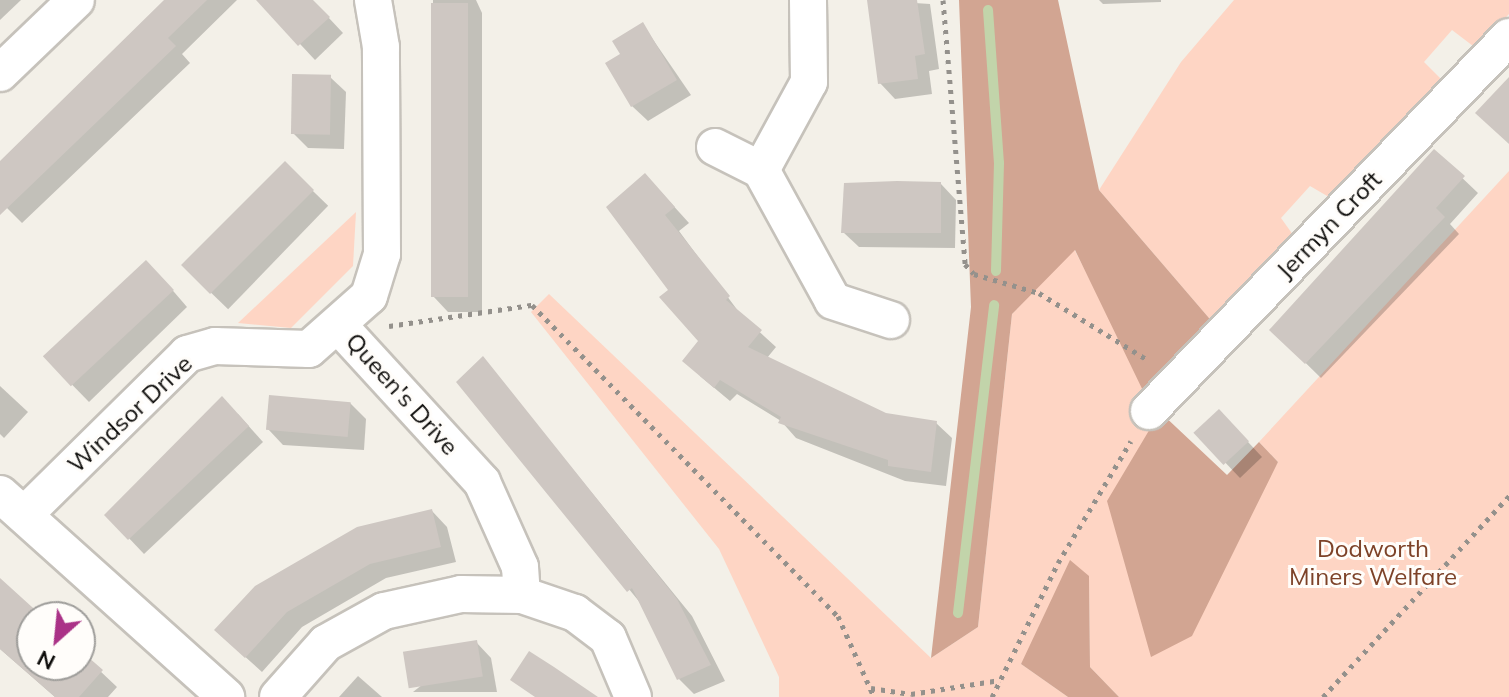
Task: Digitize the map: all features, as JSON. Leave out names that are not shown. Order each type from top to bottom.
[{"type":"street","points":[[0,73],[76,0]]},
{"type":"street","name":"Queen's Drive","points":[[373,0],[381,47],[382,254],[369,296],[340,327],[482,482],[503,517],[522,595]]},
{"type":"street","points":[[761,170],[809,82],[808,0]]},
{"type":"street","name":"Jermyn Croft","points":[[1149,411],[1509,37]]},
{"type":"street","points":[[715,147],[761,170],[833,301],[891,320]]},
{"type":"street","name":"Windsor Drive","points":[[12,505],[187,354],[215,346],[309,349],[340,327]]},
{"type":"street","points":[[12,505],[226,697]]},
{"type":"street","points":[[278,697],[326,643],[384,611],[461,594],[522,595],[575,613],[608,638],[633,697]]},
{"type":"path","points":[[943,0],[965,264],[974,274],[1039,293],[1135,348],[1175,385]]},
{"type":"path","points":[[340,327],[532,305],[838,616],[874,697]]},
{"type":"path","points":[[992,697],[1058,563],[1149,411]]},
{"type":"path","points":[[1323,697],[1509,496]]},
{"type":"path","points":[[870,688],[911,694],[1001,680]]},
{"type":"green space","points":[[1234,0],[1509,0],[1509,14],[1477,49],[1452,30],[1424,62],[1445,83],[1334,200],[1310,186],[1281,218],[1296,239],[1215,325],[1099,190],[1181,62]]},
{"type":"green space","name":"Dodworth Miners Welfare","points":[[1509,171],[1509,697],[1119,697],[1090,667],[1089,576],[1021,664],[1068,697],[779,697],[779,677],[719,549],[531,312],[549,294],[931,658],[978,627],[1012,314],[1074,249],[1160,412],[1151,656],[1278,462],[1259,442]]},
{"type":"green space","points":[[356,212],[353,266],[291,328],[238,323]]},
{"type":"shaded area","points":[[959,0],[1058,0],[1099,190],[1215,325],[1147,399],[1075,250],[1012,314],[978,627],[931,658],[971,307]]},
{"type":"shaded area","points":[[1160,412],[1227,475],[1259,442],[1278,462],[1192,636],[1151,657],[1107,501]]},
{"type":"shaded area","points":[[1070,560],[1089,576],[1090,667],[1119,697],[1068,697],[1021,664]]},
{"type":"building","points":[[164,0],[207,0],[168,38],[176,46],[0,215],[0,161]]},
{"type":"building","points":[[256,0],[313,0],[330,17],[298,46]]},
{"type":"building","points":[[867,0],[917,0],[925,54],[915,56],[918,79],[878,84]]},
{"type":"building","points":[[431,3],[468,3],[468,297],[431,297]]},
{"type":"building","points":[[643,22],[677,80],[631,107],[605,63],[620,54],[612,41]]},
{"type":"building","points":[[292,74],[331,75],[330,135],[291,134]]},
{"type":"building","points":[[1509,77],[1509,144],[1475,113]]},
{"type":"building","points":[[1434,149],[1465,176],[1436,208],[1445,217],[1305,364],[1269,330]]},
{"type":"building","points":[[285,161],[314,190],[210,294],[181,265]]},
{"type":"building","points":[[645,173],[675,207],[665,215],[730,296],[726,300],[762,330],[748,347],[886,413],[937,421],[931,472],[888,466],[888,460],[778,423],[781,417],[720,380],[714,388],[682,361],[698,341],[659,297],[668,290],[606,207]]},
{"type":"building","points":[[941,182],[941,233],[841,233],[844,183]]},
{"type":"building","points":[[146,260],[174,290],[71,386],[43,356]]},
{"type":"building","points":[[483,356],[677,599],[711,665],[677,680],[632,588],[627,592],[456,382]]},
{"type":"building","points":[[269,395],[351,402],[348,437],[266,430]]},
{"type":"building","points":[[222,396],[249,426],[128,540],[104,515]]},
{"type":"building","points":[[1219,409],[1249,441],[1223,465],[1193,433]]},
{"type":"building","points":[[432,509],[441,547],[370,564],[287,612],[245,658],[214,630],[255,586],[357,527]]},
{"type":"building","points":[[0,578],[25,601],[16,601],[16,663],[0,649]]},
{"type":"building","points":[[477,640],[483,677],[409,688],[403,652]]},
{"type":"building","points":[[529,651],[598,697],[535,697],[510,680]]},
{"type":"building","points":[[96,664],[103,670],[96,678]]},
{"type":"building","points":[[37,681],[93,681],[79,697],[55,697]]},
{"type":"waterway","points":[[988,10],[999,163],[996,271]]},
{"type":"waterway","points":[[958,613],[994,305]]}]
